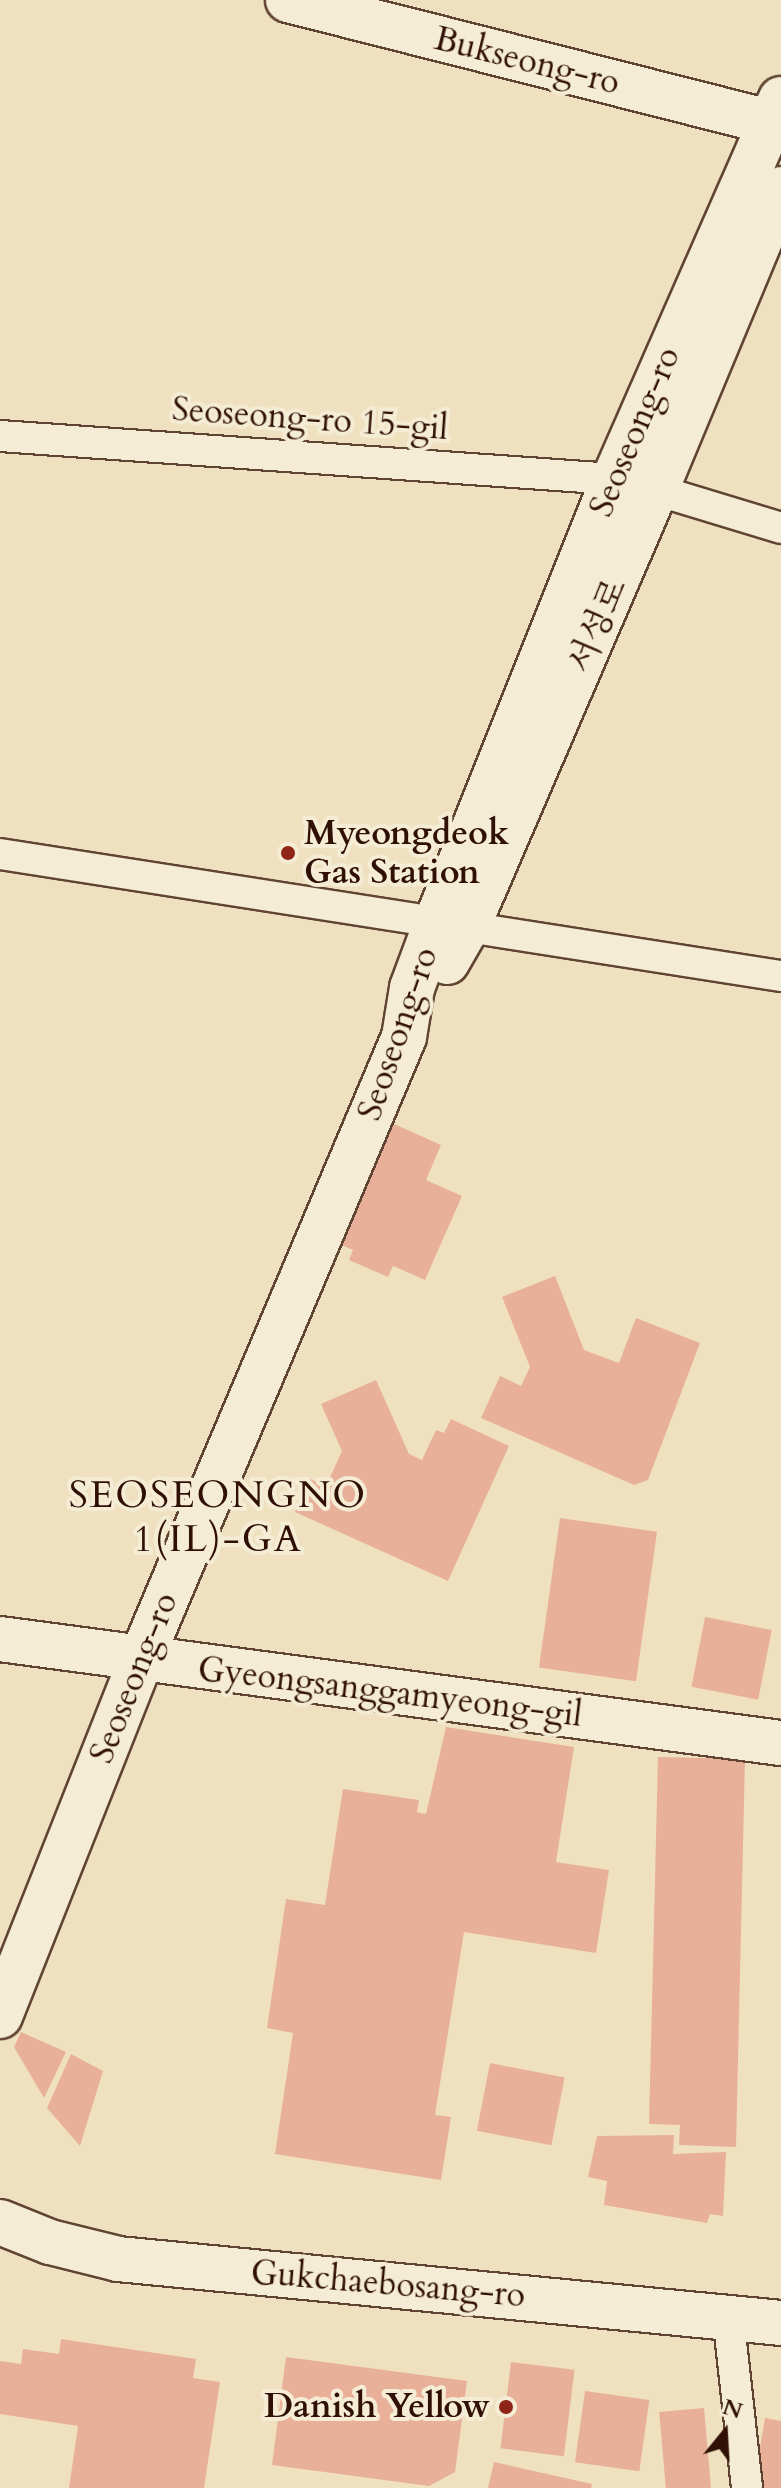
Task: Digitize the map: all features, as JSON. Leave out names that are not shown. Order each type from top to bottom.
[{"type":"street","name":"Bukseong-ro","points":[[288,0],[776,115]]},
{"type":"street","name":"Seoseong-ro","points":[[0,2016],[141,1659],[404,1037],[412,988],[452,926],[614,479],[776,115]]},
{"type":"street","name":"서성로","points":[[452,926],[656,490],[781,189]]},
{"type":"street","name":"Seoseong-ro 15-gil","points":[[0,436],[614,479]]},
{"type":"street","points":[[656,490],[781,528]]},
{"type":"street","points":[[0,854],[781,976]]},
{"type":"street","name":"Gyeongsanggamyeong-gil","points":[[0,1639],[781,1743]]},
{"type":"street","name":"Gukchaebosang-ro","points":[[0,2222],[50,2242],[118,2259],[728,2315],[781,2323]]},
{"type":"street","points":[[728,2315],[747,2488]]},
{"type":"building","points":[[392,1123],[441,1145],[426,1180],[462,1196],[425,1280],[393,1266],[388,1277],[349,1260],[353,1250],[339,1244]]},
{"type":"building","points":[[555,1276],[584,1350],[619,1363],[636,1318],[700,1343],[648,1480],[634,1485],[481,1418],[500,1376],[521,1386],[530,1367],[502,1297]]},
{"type":"building","points":[[376,1380],[409,1454],[422,1460],[436,1430],[444,1433],[451,1419],[509,1446],[448,1581],[295,1512],[310,1479],[326,1486],[342,1451],[321,1404]]},
{"type":"building","points":[[560,1518],[657,1532],[636,1681],[539,1668]]},
{"type":"building","points":[[705,1617],[772,1630],[758,1700],[691,1687]]},
{"type":"building","points":[[446,1727],[574,1747],[556,1862],[609,1870],[596,1953],[464,1932],[435,2115],[451,2117],[441,2180],[275,2154],[293,2033],[267,2028],[286,1899],[325,1905],[343,1789],[419,1800],[417,1812],[426,1814]]},
{"type":"building","points":[[658,1757],[745,1759],[736,2147],[679,2145],[680,2125],[649,2124]]},
{"type":"building","points":[[21,2032],[66,2052],[44,2098],[14,2047]]},
{"type":"building","points":[[71,2054],[103,2071],[80,2146],[47,2108]]},
{"type":"building","points":[[490,2063],[565,2078],[551,2145],[477,2131]]},
{"type":"building","points":[[674,2135],[673,2154],[726,2152],[723,2216],[710,2214],[707,2223],[604,2205],[607,2181],[588,2177],[597,2136]]},
{"type":"building","points":[[61,2339],[196,2359],[193,2378],[220,2382],[204,2488],[69,2488],[78,2426],[0,2414],[0,2361],[21,2364],[23,2349],[59,2354]]},
{"type":"building","points":[[286,2357],[467,2381],[455,2472],[429,2486],[272,2465]]},
{"type":"building","points":[[511,2362],[575,2370],[564,2456],[500,2448]]},
{"type":"building","points":[[585,2391],[649,2400],[639,2471],[575,2462]]},
{"type":"building","points":[[704,2408],[711,2488],[666,2488],[659,2412]]},
{"type":"building","points":[[765,2418],[781,2421],[781,2488],[753,2488]]},
{"type":"building","points":[[494,2462],[592,2484],[591,2488],[488,2488]]},
{"type":"place","name":"Myeongdeok Gas Station","points":[[288,853]]},
{"type":"place","name":"Danish Yellow","points":[[506,2407]]},
{"type":"district","name":"SEOSEONGNO 1(IL)-GA","points":[[218,1518]]}]
